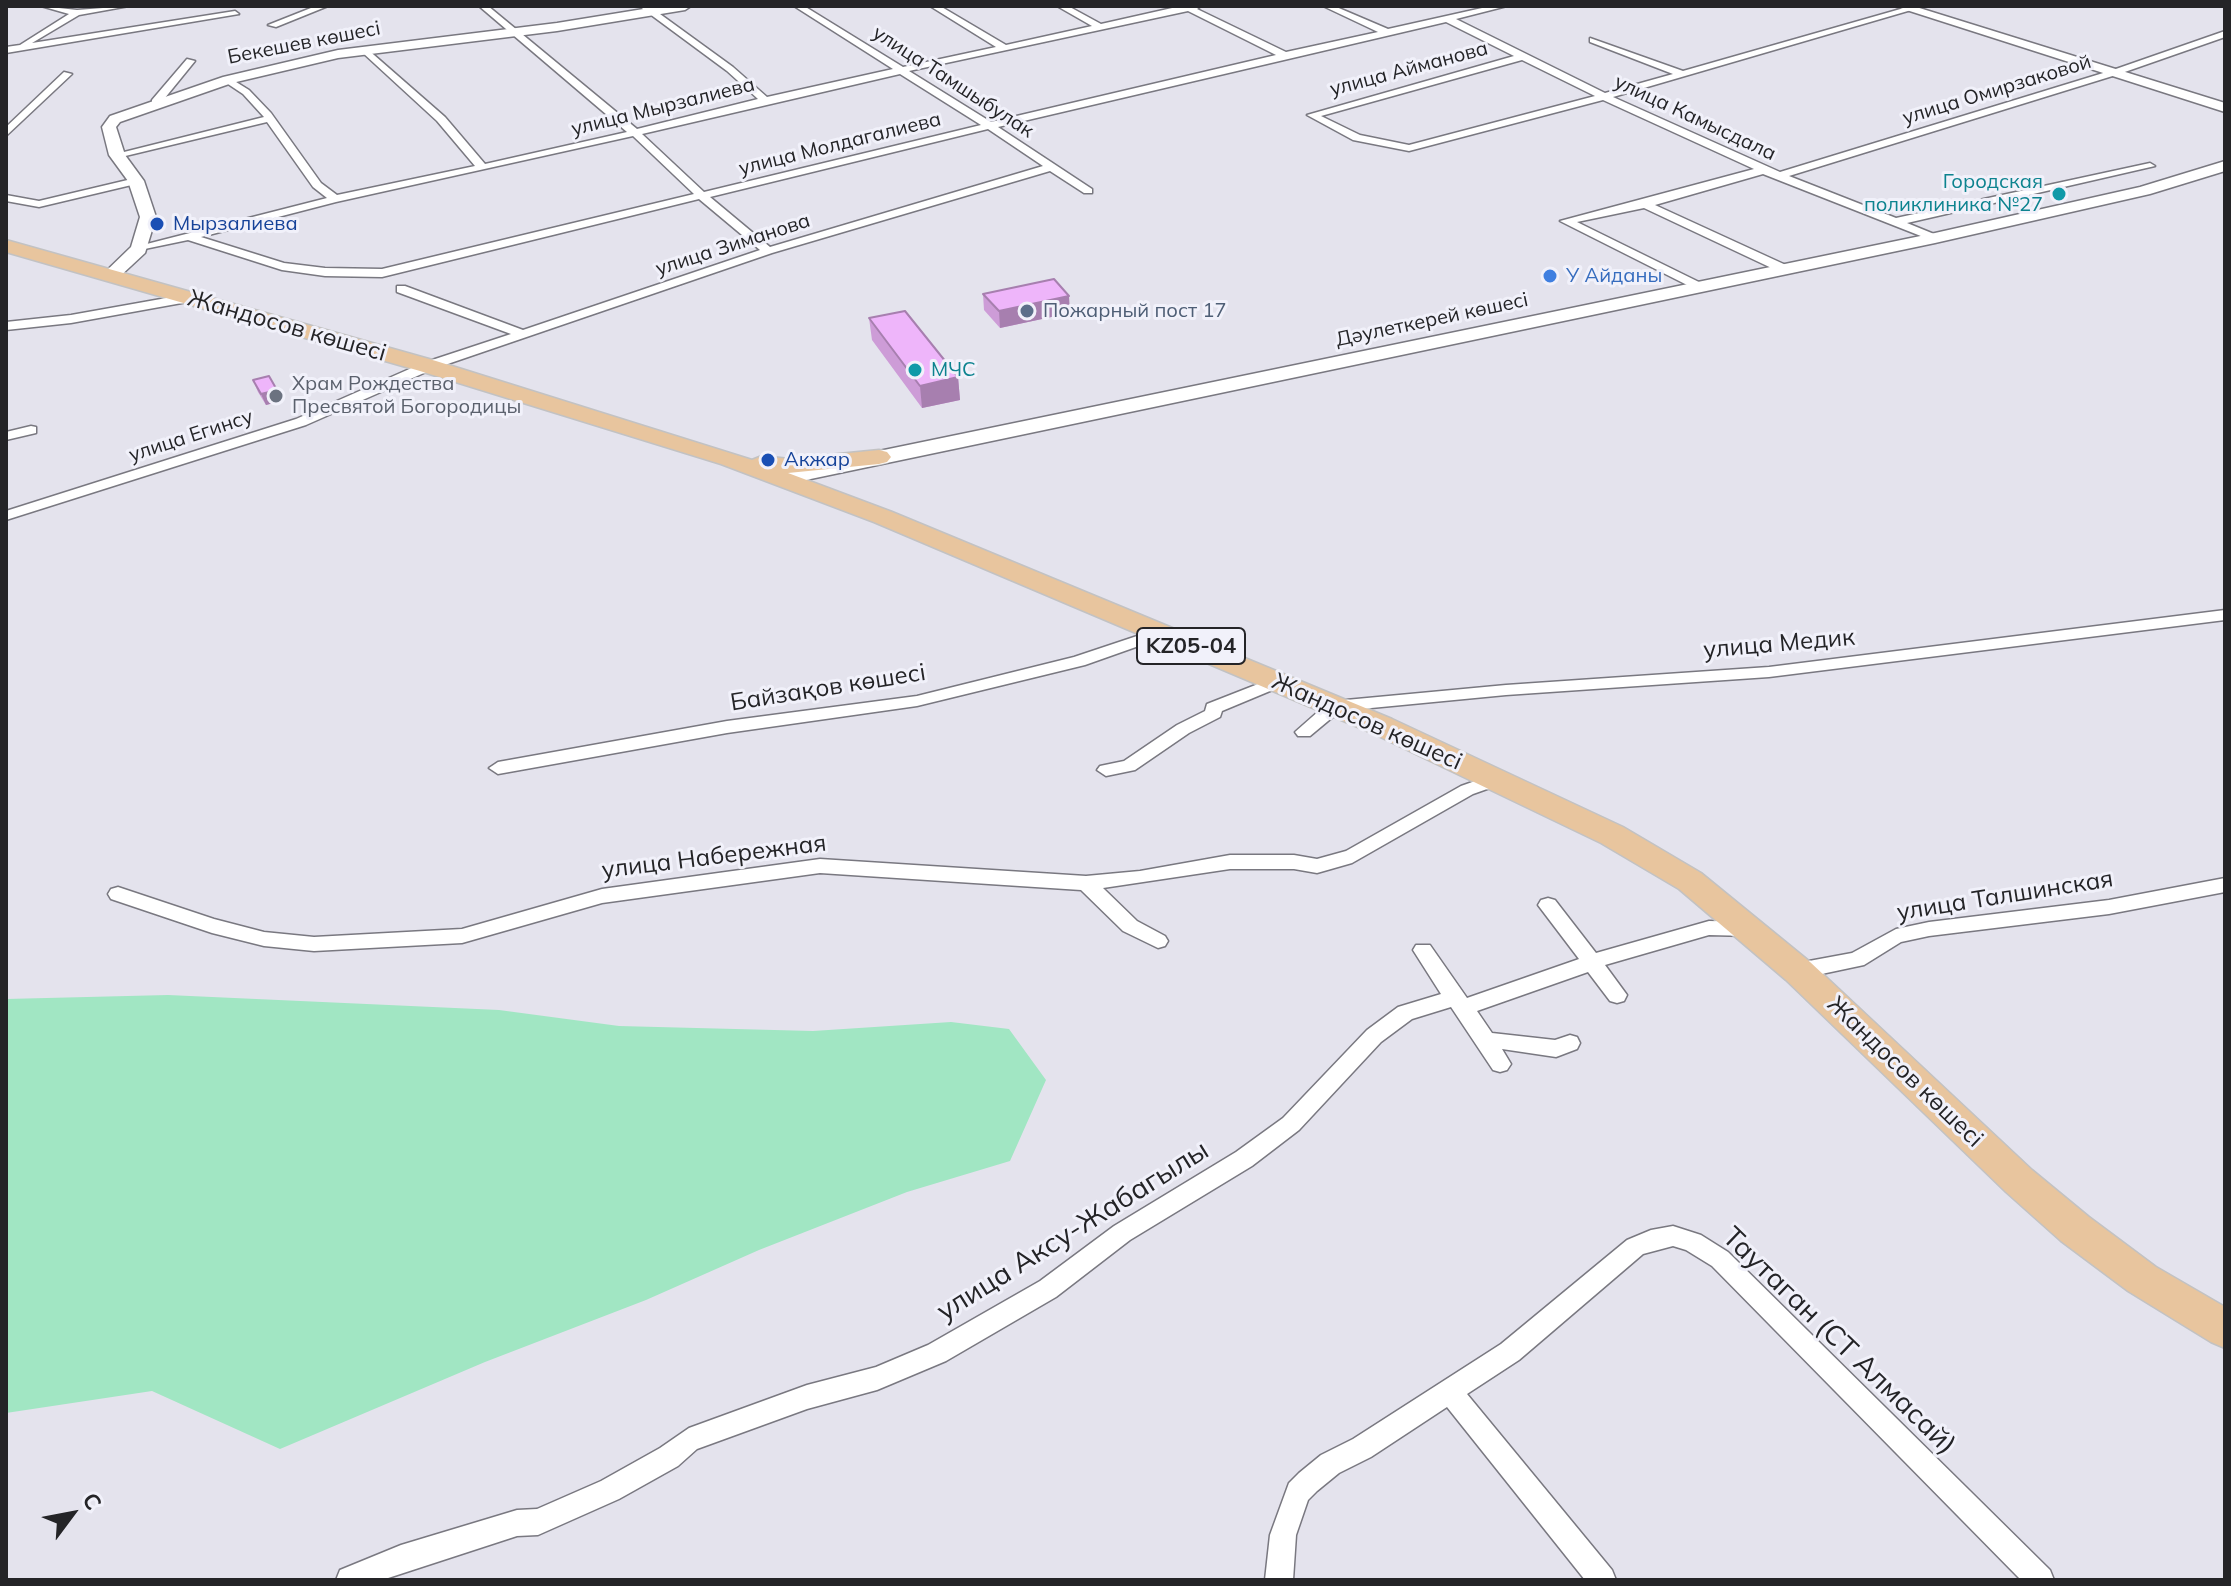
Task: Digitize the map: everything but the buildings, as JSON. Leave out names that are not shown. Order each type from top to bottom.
[{"type":"main road","name":"Бекешев көшесі","points":[[117,155],[109,127],[115,119],[156,102],[228,80],[287,65],[366,51],[514,33],[647,9],[685,6]]},
{"type":"main road","points":[[1910,7],[2225,108]]},
{"type":"main road","points":[[111,275],[139,249],[148,217],[136,181],[117,155]]},
{"type":"main road","name":"Дәулеткерей көшесі","points":[[782,479],[1935,238],[2144,191],[2225,166]]},
{"type":"main road","name":"Жандосов көшесі","points":[[6,246],[428,366],[729,459],[883,517],[1335,706],[1498,779],[1612,835],[1690,881],[1798,971],[2019,1181],[2075,1229],[2142,1279],[2225,1329]]},
{"type":"main road","points":[[729,459],[789,466],[879,457]]},
{"type":"main road","points":[[879,457],[860,469],[853,478],[854,487],[883,517]]},
{"type":"street","points":[[45,6],[77,13],[125,6]]},
{"type":"street","points":[[273,25],[324,6]]},
{"type":"street","points":[[483,6],[635,133],[702,196],[768,251]]},
{"type":"street","name":"улица Тамшыбулак","points":[[798,6],[906,72],[1088,191]]},
{"type":"street","points":[[934,6],[1006,49]]},
{"type":"street","points":[[1061,6],[1100,27]]},
{"type":"street","points":[[1327,6],[1386,32]]},
{"type":"street","points":[[1452,6],[1469,13]]},
{"type":"street","name":"улица Молдагалиева","points":[[187,236],[282,266],[325,272],[382,273],[1284,55],[1503,6]]},
{"type":"street","points":[[1190,7],[1284,55]]},
{"type":"street","name":"улица Мырзалиева","points":[[139,249],[335,199],[1190,7]]},
{"type":"street","points":[[1606,96],[1910,7]]},
{"type":"street","points":[[647,9],[730,69],[765,100]]},
{"type":"street","points":[[9,51],[77,13]]},
{"type":"street","points":[[9,51],[235,14]]},
{"type":"street","name":"улица Камысдала","points":[[1446,18],[1521,57],[1764,170],[1935,238]]},
{"type":"street","name":"улица Омирзаковой","points":[[1779,176],[2116,72],[2225,34]]},
{"type":"street","points":[[1593,40],[1683,74]]},
{"type":"street","points":[[366,51],[441,119],[483,168]]},
{"type":"street","name":"улица Айманова","points":[[1521,57],[1312,115],[1357,138],[1403,149],[1606,96]]},
{"type":"street","points":[[156,102],[190,61]]},
{"type":"street","points":[[6,133],[67,74]]},
{"type":"street","points":[[228,80],[246,92],[317,185],[335,199]]},
{"type":"street","points":[[117,155],[269,119]]},
{"type":"street","points":[[1895,222],[2150,166]]},
{"type":"street","name":"улица Зиманова","points":[[428,366],[768,251],[1051,167]]},
{"type":"street","points":[[1699,287],[1566,221],[1645,204],[1764,170]]},
{"type":"street","points":[[6,198],[39,204],[136,181]]},
{"type":"street","points":[[1645,204],[1784,269]]},
{"type":"street","points":[[401,289],[523,334]]},
{"type":"street","points":[[6,326],[71,319],[189,298]]},
{"type":"street","name":"улица Егинсу","points":[[6,516],[301,422],[428,366]]},
{"type":"street","points":[[6,436],[31,430]]},
{"type":"street","name":"улица Медик","points":[[1335,706],[1521,688],[1743,673],[1916,655],[2225,615]]},
{"type":"street","name":"Байзақов көшесі","points":[[498,768],[727,727],[917,701],[1079,661],[1161,633]]},
{"type":"street","points":[[1106,770],[1129,766],[1183,729],[1214,713],[1213,708],[1276,682]]},
{"type":"street","points":[[1304,732],[1335,706]]},
{"type":"street","name":"улица Набережная","points":[[118,894],[212,926],[264,939],[314,944],[462,936],[602,896],[820,866],[1086,883],[1140,878],[1230,862],[1294,862],[1317,866],[1352,856],[1467,790],[1498,779]]},
{"type":"street","points":[[1086,883],[1130,926],[1158,941]]},
{"type":"street","name":"улица Талшинская","points":[[1798,971],[1857,960],[1896,936],[1929,929],[2109,907],[2225,885]]},
{"type":"street","points":[[1548,905],[1617,995]]},
{"type":"street","name":"улица Аксу-Жабагылы","points":[[350,1580],[401,1558],[517,1523],[538,1522],[610,1490],[700,1436],[807,1397],[877,1378],[937,1353],[1048,1289],[1111,1241],[1181,1194],[1244,1159],[1291,1124],[1389,1022],[1435,1002],[1459,1002],[1592,963],[1612,954],[1709,928],[1751,930]]},
{"type":"street","points":[[1423,950],[1500,1064]]},
{"type":"street","points":[[1485,1042],[1502,1041],[1556,1049],[1570,1043]]},
{"type":"street","name":"Таутаган (СТ Алмасай)","points":[[1279,1580],[1283,1535],[1298,1492],[1330,1464],[1510,1352],[1635,1247],[1673,1236],[1693,1242],[1720,1259],[2040,1580]]},
{"type":"street","points":[[1450,1392],[1602,1580]]},
{"type":"green space","points":[[168,995],[499,1010],[619,1026],[813,1031],[951,1022],[1009,1029],[1046,1080],[1010,1161],[907,1192],[759,1250],[646,1300],[485,1362],[280,1449],[152,1391],[6,1413],[6,999]]},
{"type":"place","name":"Городская поликлиника №27","points":[[2059,194]]},
{"type":"place","name":"Мырзалиева","points":[[157,224]]},
{"type":"place","name":"У Айданы","points":[[1550,276]]},
{"type":"place","name":"Пожарный пост 17","points":[[1027,311]]},
{"type":"place","name":"МЧС","points":[[915,370]]},
{"type":"place","name":"Храм Рождества Пресвятой Богородицы","points":[[276,396]]},
{"type":"place","name":"Акжар","points":[[768,460]]}]
